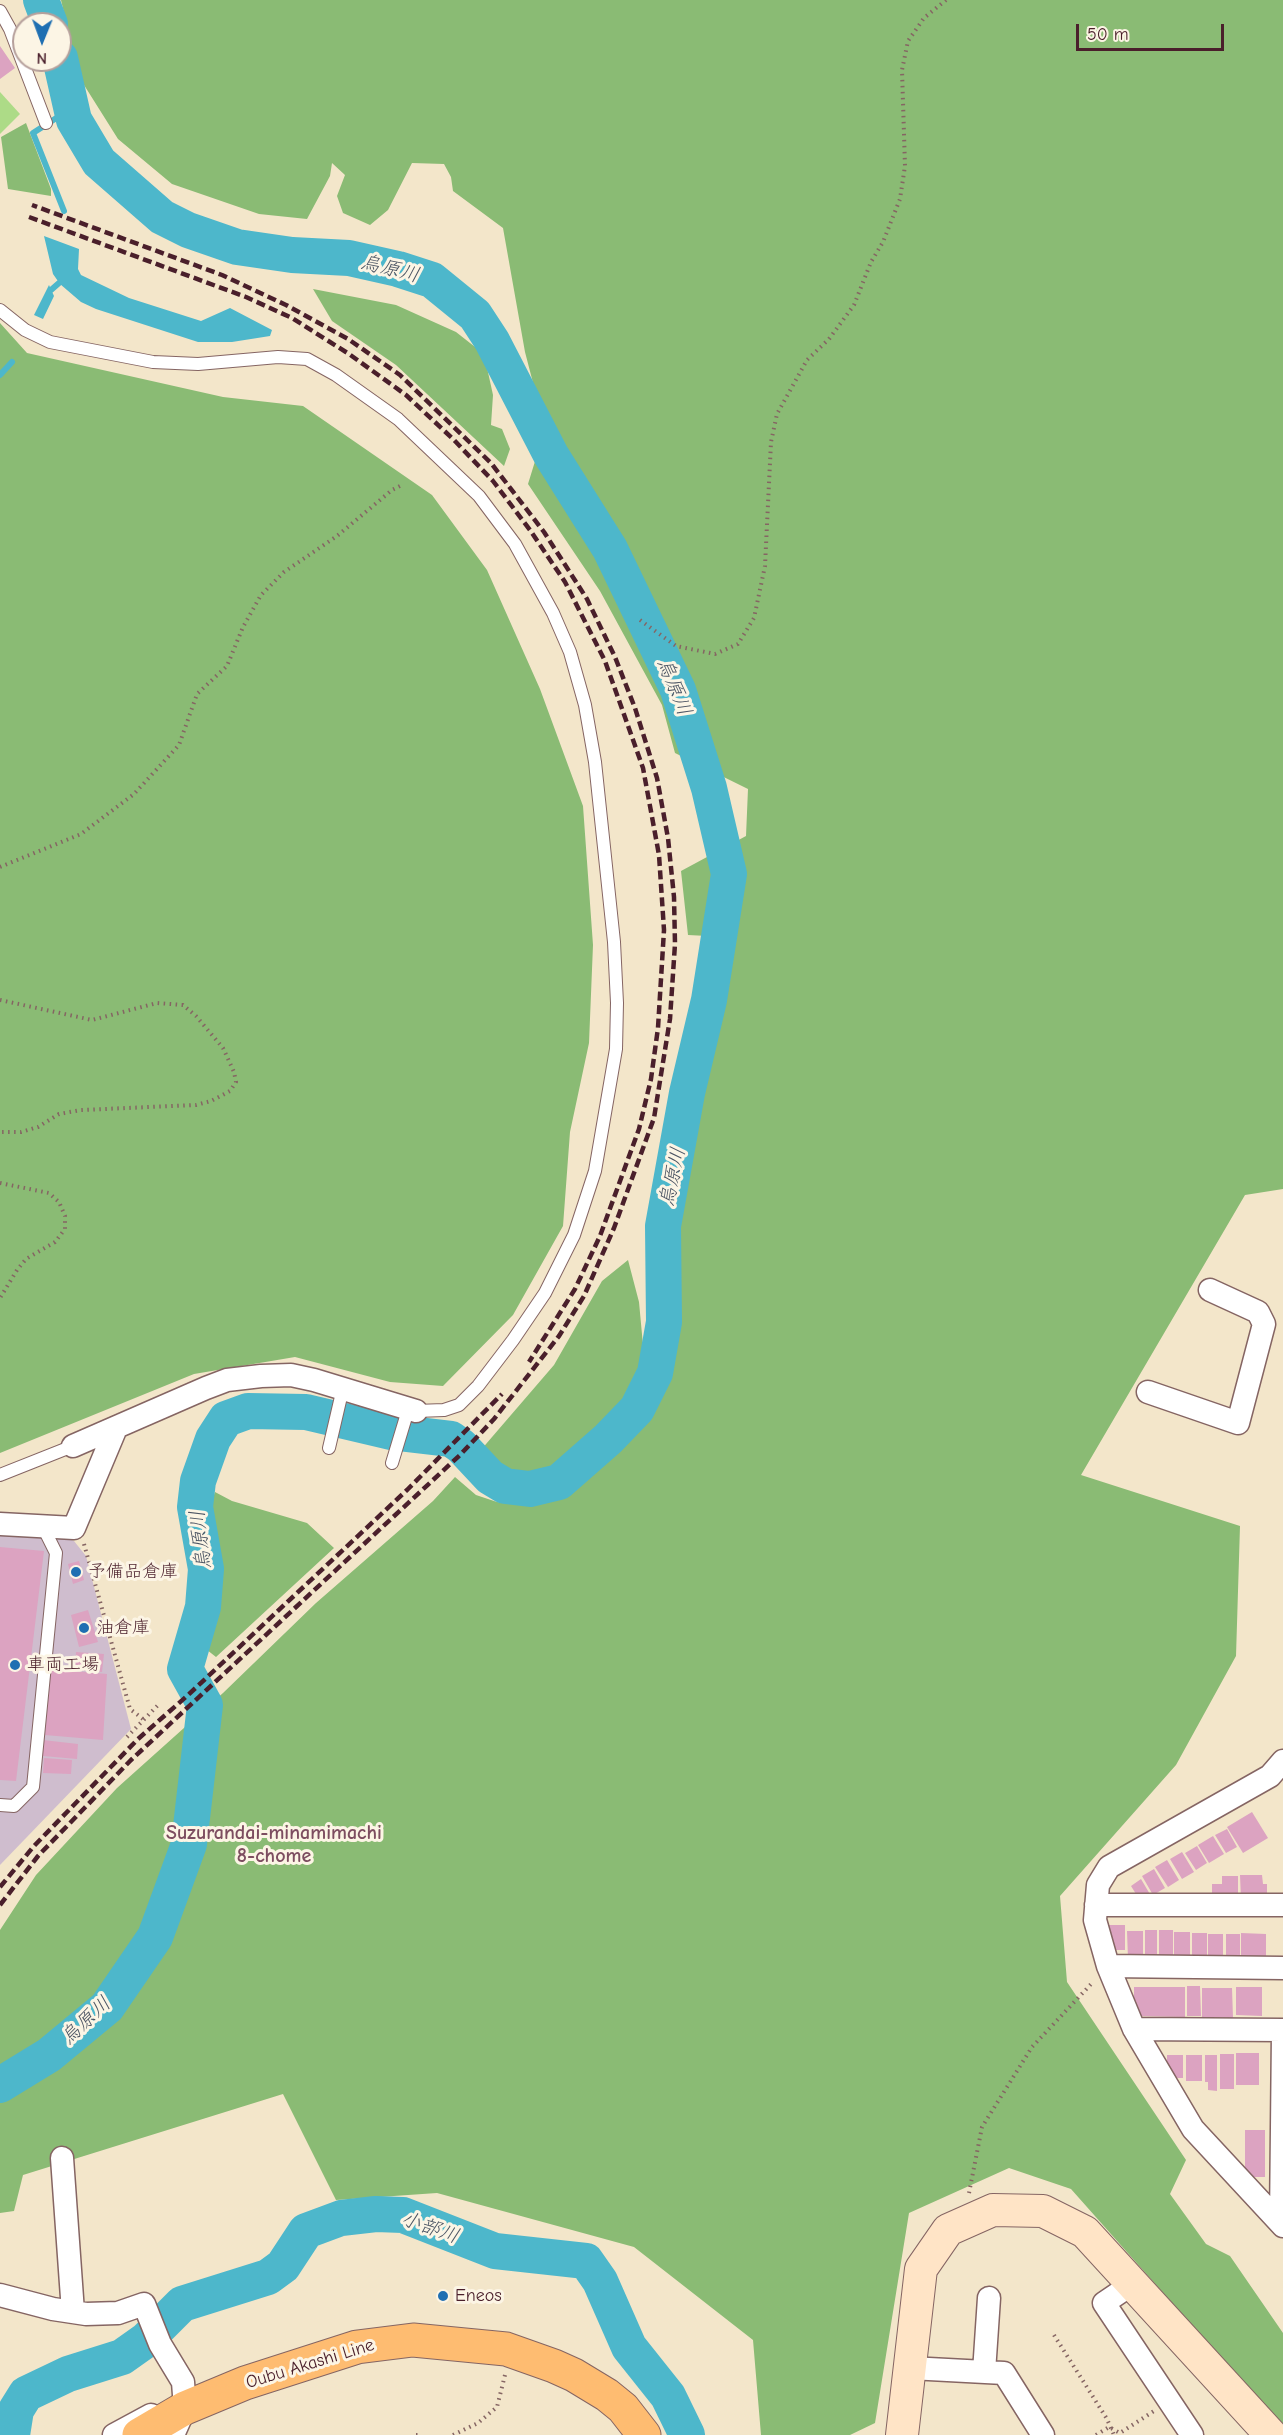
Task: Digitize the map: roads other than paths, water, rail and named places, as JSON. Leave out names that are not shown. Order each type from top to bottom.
[{"type":"main road","name":"Oubu Akashi Line","points":[[139,2435],[179,2421],[213,2395],[357,2347],[393,2342],[436,2341],[506,2349],[574,2375],[623,2408],[644,2435]]},
{"type":"street","points":[[1148,1392],[1238,1423],[1273,1320],[1210,1290]]},
{"type":"street","points":[[73,1446],[227,1380],[291,1375],[409,1413]]},
{"type":"street","points":[[0,1524],[74,1528],[116,1428]]},
{"type":"street","points":[[1282,2224],[1193,2129],[1134,2029],[1108,1966],[1095,1920],[1098,1885],[1109,1867],[1270,1776],[1283,1761]]},
{"type":"street","points":[[1096,1905],[1283,1905]]},
{"type":"street","points":[[1108,1966],[1283,1968]]},
{"type":"street","points":[[1134,2029],[1283,2031],[1282,2224]]},
{"type":"street","points":[[62,2158],[74,2312]]},
{"type":"street","points":[[902,2435],[921,2269],[948,2230],[993,2210],[1043,2211],[1084,2232],[1271,2435]]},
{"type":"street","points":[[1132,2284],[1104,2303],[1192,2435]]},
{"type":"street","points":[[0,2295],[74,2312],[118,2313],[144,2304],[160,2344],[183,2382],[179,2421],[150,2415],[114,2435]]},
{"type":"street","points":[[984,2372],[989,2298]]},
{"type":"street","points":[[910,2368],[1004,2373],[1044,2435]]},
{"type":"lane","points":[[0,11],[10,29],[45,123]]},
{"type":"lane","points":[[0,310],[25,330],[50,342],[153,362],[198,364],[278,357],[307,359],[336,375],[398,419],[479,496],[515,544],[553,613],[570,652],[585,705],[595,762],[614,942],[617,1003],[616,1049],[595,1171],[564,1255],[545,1293],[513,1340],[478,1386],[459,1405],[444,1410],[409,1413],[394,1458]]},
{"type":"lane","points":[[329,1448],[342,1392]]},
{"type":"lane","points":[[0,1475],[73,1446]]},
{"type":"lane","points":[[0,1805],[14,1806],[33,1787],[56,1553],[45,1527]]},
{"type":"water","points":[[44,236],[79,249],[78,269],[81,275],[129,298],[201,321],[230,308],[272,330],[270,336],[232,342],[198,342],[96,309],[81,302],[60,284],[53,274]]},
{"type":"water","points":[[49,285],[54,296],[43,319],[34,315]]},
{"type":"waterway","name":"烏原川","points":[[41,0],[46,12]]},
{"type":"waterway","name":"烏原川","points":[[0,2085],[49,2055],[107,2007],[155,1937],[189,1844],[205,1705],[185,1669],[203,1607],[206,1569],[195,1507],[198,1481],[213,1439],[226,1419],[248,1411],[306,1412],[391,1432],[451,1439],[461,1446],[490,1477],[505,1486],[530,1489],[559,1482],[608,1439],[637,1409],[655,1373],[664,1322],[663,1226],[687,1093],[709,1000],[729,874],[709,788],[678,690],[610,549],[551,455],[492,341],[475,315],[432,280],[398,269],[349,258],[292,255],[237,247],[188,230],[162,217],[99,162],[74,120],[63,72]]},
{"type":"waterway","points":[[64,211],[33,133],[72,108]]},
{"type":"waterway","points":[[51,290],[59,283]]},
{"type":"waterway","points":[[0,375],[12,362]]},
{"type":"waterway","name":"小部川","points":[[12,2435],[16,2410],[26,2394],[68,2374],[122,2357],[146,2340],[182,2304],[268,2277],[283,2266],[306,2231],[341,2218],[376,2214],[403,2215],[495,2251],[586,2261],[600,2281],[629,2347],[668,2396],[687,2435]]},
{"type":"railway","points":[[0,1905],[38,1856],[131,1760],[460,1455],[494,1419],[559,1336],[584,1296],[614,1228],[654,1118],[670,1019],[675,944],[674,897],[668,838],[657,778],[635,708],[615,657],[587,599],[544,532],[491,463],[400,375],[348,339],[286,305],[222,275],[32,205]]},
{"type":"railway","points":[[29,217],[246,297],[292,318],[349,354],[406,395],[493,481],[530,530],[565,582],[605,661],[643,768],[659,855],[664,930],[658,1028],[651,1079],[639,1129],[600,1236],[575,1289],[529,1362]]},
{"type":"railway","points":[[0,1887],[34,1846],[138,1739],[407,1490],[502,1394]]},
{"type":"place","name":"予備品倉庫","points":[[76,1572]]},
{"type":"place","name":"油倉庫","points":[[84,1628]]},
{"type":"place","name":"車両工場","points":[[15,1665]]},
{"type":"place","name":"Eneos","points":[[443,2296]]},
{"type":"district","name":"Suzurandai-minamimachi 8-chome","points":[[274,1844]]}]
